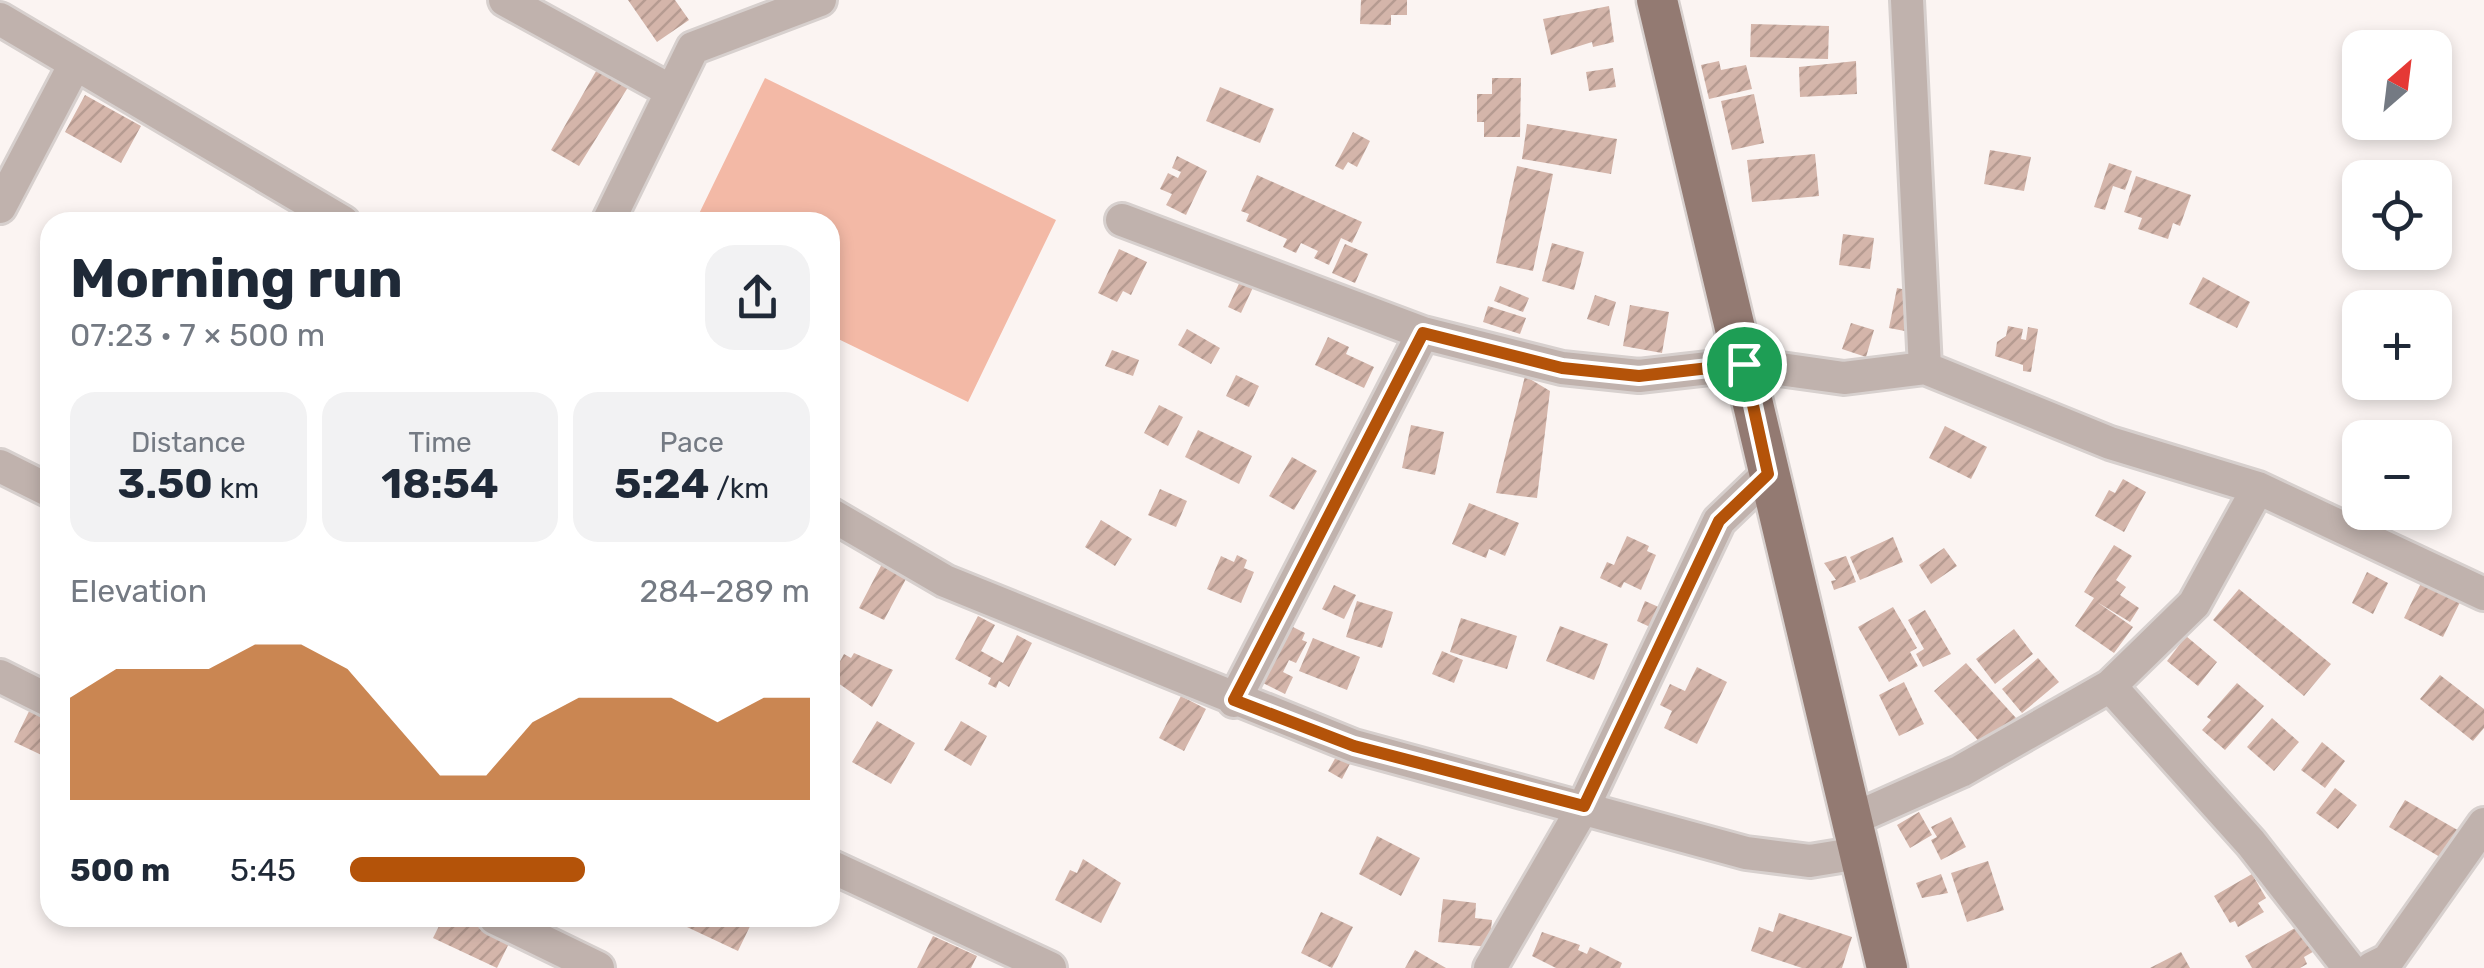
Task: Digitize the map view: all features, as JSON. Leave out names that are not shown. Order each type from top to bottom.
[{"type":"main road","points":[[1657,0],[1887,968]]},
{"type":"street","points":[[505,0],[671,91]]},
{"type":"street","points":[[613,212],[693,48],[772,8],[820,0]]},
{"type":"street","points":[[1907,0],[1925,368]]},
{"type":"street","points":[[0,19],[326,212]]},
{"type":"street","points":[[0,207],[74,64]]},
{"type":"street","points":[[1122,220],[1423,333],[1562,368],[1639,376],[1744,364],[1844,378],[1925,368],[2110,443],[2258,488],[2484,594]]},
{"type":"street","points":[[1234,700],[1423,333]]},
{"type":"street","points":[[0,466],[40,486]]},
{"type":"street","points":[[1490,968],[1584,806],[1719,521],[1768,474]]},
{"type":"street","points":[[840,520],[945,580],[1354,746],[1746,853],[1810,862],[2110,686],[2194,604],[2258,488]]},
{"type":"street","points":[[0,676],[40,696]]},
{"type":"street","points":[[2110,686],[2251,843],[2349,968]]},
{"type":"street","points":[[2372,968],[2388,960],[2484,824]]},
{"type":"street","points":[[840,871],[1050,968]]},
{"type":"street","points":[[513,927],[598,968]]},
{"type":"shaded area","points":[[765,78],[1056,220],[968,402],[840,340],[840,212],[700,212]]},
{"type":"building","points":[[628,0],[675,0],[689,20],[657,42]]},
{"type":"building","points":[[1361,0],[1407,0],[1407,15],[1391,15],[1391,25],[1360,24]]},
{"type":"building","points":[[1609,6],[1614,42],[1593,47],[1592,42],[1551,55],[1543,19]]},
{"type":"building","points":[[1751,24],[1829,26],[1828,59],[1750,57]]},
{"type":"building","points":[[1719,61],[1721,70],[1746,65],[1752,89],[1709,99],[1701,65]]},
{"type":"building","points":[[1856,61],[1857,94],[1800,97],[1799,67]]},
{"type":"building","points":[[599,66],[630,84],[579,166],[551,150]]},
{"type":"building","points":[[1613,68],[1616,87],[1589,91],[1586,72]]},
{"type":"building","points":[[1492,78],[1521,78],[1520,137],[1484,137],[1484,122],[1477,122],[1477,94],[1492,94]]},
{"type":"building","points":[[1220,87],[1274,109],[1260,143],[1206,121]]},
{"type":"building","points":[[1754,94],[1764,143],[1732,150],[1721,101]]},
{"type":"building","points":[[85,95],[141,126],[121,163],[65,132]]},
{"type":"building","points":[[1527,124],[1617,139],[1611,174],[1522,159]]},
{"type":"building","points":[[1353,132],[1370,141],[1357,167],[1348,162],[1343,170],[1335,166]]},
{"type":"building","points":[[1990,150],[2031,157],[2024,191],[1984,184]]},
{"type":"building","points":[[1815,154],[1819,196],[1752,202],[1747,160]]},
{"type":"building","points":[[1177,156],[1207,171],[1186,215],[1166,205],[1172,194],[1160,189],[1168,173],[1178,178],[1181,172],[1172,168]]},
{"type":"building","points":[[2109,163],[2132,171],[2125,190],[2113,186],[2105,210],[2094,207]]},
{"type":"building","points":[[1517,166],[1553,174],[1533,271],[1496,263]]},
{"type":"building","points":[[1257,175],[1362,222],[1352,243],[1341,238],[1329,265],[1314,258],[1318,251],[1301,243],[1296,253],[1283,247],[1287,239],[1246,221],[1249,214],[1241,211]]},
{"type":"building","points":[[2136,176],[2191,195],[2180,226],[2173,223],[2168,239],[2138,229],[2142,218],[2124,212]]},
{"type":"building","points":[[1843,234],[1874,238],[1870,269],[1839,265]]},
{"type":"building","points":[[1552,243],[1584,252],[1574,290],[1542,281]]},
{"type":"building","points":[[1345,244],[1368,254],[1355,283],[1332,273]]},
{"type":"building","points":[[1119,249],[1147,262],[1131,295],[1123,291],[1117,302],[1098,293]]},
{"type":"building","points":[[1244,273],[1257,279],[1241,313],[1228,307]]},
{"type":"building","points":[[2203,277],[2250,302],[2237,328],[2189,304]]},
{"type":"building","points":[[1500,286],[1529,298],[1523,312],[1494,301]]},
{"type":"building","points":[[1897,288],[1939,297],[1931,336],[1889,328]]},
{"type":"building","points":[[1595,295],[1616,302],[1609,326],[1587,319]]},
{"type":"building","points":[[1630,305],[1669,312],[1662,353],[1623,346]]},
{"type":"building","points":[[1488,306],[1526,318],[1520,334],[1483,322]]},
{"type":"building","points":[[1851,323],[1874,330],[1866,357],[1842,349]]},
{"type":"building","points":[[2008,326],[2023,329],[2021,339],[2026,340],[2028,327],[2038,329],[2031,372],[2023,371],[2023,365],[1995,356],[1997,342],[2006,336]]},
{"type":"building","points":[[1187,329],[1220,348],[1211,364],[1178,345]]},
{"type":"building","points":[[1328,337],[1349,347],[1346,354],[1374,367],[1364,388],[1315,365]]},
{"type":"building","points":[[1112,350],[1139,360],[1133,376],[1105,366]]},
{"type":"building","points":[[1236,375],[1259,386],[1249,407],[1226,396]]},
{"type":"building","points":[[1525,376],[1550,391],[1537,498],[1496,493]]},
{"type":"building","points":[[1159,405],[1183,417],[1168,446],[1144,433]]},
{"type":"building","points":[[1411,425],[1444,432],[1435,475],[1402,468]]},
{"type":"building","points":[[1945,426],[1987,447],[1971,479],[1929,458]]},
{"type":"building","points":[[1198,430],[1252,456],[1239,484],[1185,457]]},
{"type":"building","points":[[1292,457],[1317,471],[1294,510],[1269,496]]},
{"type":"building","points":[[2123,479],[2146,492],[2124,532],[2095,516],[2109,490],[2115,493]]},
{"type":"building","points":[[1160,489],[1187,501],[1176,527],[1148,515]]},
{"type":"building","points":[[1469,503],[1519,523],[1505,556],[1489,549],[1486,558],[1452,544]]},
{"type":"building","points":[[1101,520],[1132,539],[1115,566],[1085,547]]},
{"type":"building","points":[[1627,536],[1649,546],[1647,551],[1656,555],[1641,590],[1624,582],[1621,588],[1600,578],[1607,562],[1614,565]]},
{"type":"building","points":[[1893,537],[1903,562],[1860,580],[1850,557]]},
{"type":"building","points":[[2114,545],[2132,556],[2116,580],[2126,587],[2120,595],[2139,608],[2130,622],[2097,602],[2133,627],[2114,653],[2075,626],[2094,598],[2084,592]]},
{"type":"building","points":[[1944,548],[1957,566],[1931,584],[1919,565]]},
{"type":"building","points":[[1237,555],[1247,560],[1244,568],[1254,572],[1241,603],[1207,589],[1221,556],[1234,562]]},
{"type":"building","points":[[1846,556],[1856,582],[1834,590],[1831,581],[1836,580],[1824,563]]},
{"type":"building","points":[[882,564],[907,577],[884,620],[859,608]]},
{"type":"building","points":[[2367,572],[2388,583],[2373,614],[2352,603]]},
{"type":"building","points":[[2426,573],[2465,592],[2443,637],[2404,618]]},
{"type":"building","points":[[1334,585],[1356,595],[1344,619],[1322,609]]},
{"type":"building","points":[[2239,589],[2331,664],[2304,696],[2213,620]]},
{"type":"building","points":[[1357,601],[1393,612],[1382,648],[1346,637]]},
{"type":"building","points":[[1645,601],[1670,612],[1661,632],[1637,621]]},
{"type":"building","points":[[1893,607],[1917,648],[1910,652],[1918,666],[1889,682],[1858,627]]},
{"type":"building","points":[[1925,610],[1951,654],[1923,667],[1916,654],[1924,649],[1908,620]]},
{"type":"building","points":[[978,616],[995,625],[981,651],[1003,663],[1017,635],[1032,643],[1009,687],[999,681],[996,688],[988,684],[991,678],[955,659]]},
{"type":"building","points":[[1461,618],[1517,636],[1507,669],[1450,652]]},
{"type":"building","points":[[1285,623],[1305,633],[1302,640],[1307,642],[1296,663],[1289,660],[1283,672],[1293,677],[1285,694],[1257,680]]},
{"type":"building","points":[[1560,626],[1608,644],[1594,680],[1546,661]]},
{"type":"building","points":[[2014,629],[2033,654],[1995,684],[1976,659]]},
{"type":"building","points":[[2186,636],[2217,662],[2198,686],[2167,661]]},
{"type":"building","points":[[1313,638],[1360,657],[1347,690],[1299,671]]},
{"type":"building","points":[[1442,651],[1463,660],[1454,683],[1432,674]]},
{"type":"building","points":[[854,653],[893,670],[872,707],[840,684],[840,661],[844,654],[851,658]]},
{"type":"building","points":[[2038,658],[2059,682],[2022,713],[2002,689]]},
{"type":"building","points":[[1966,663],[2016,718],[1984,747],[1934,691]]},
{"type":"building","points":[[1697,667],[1727,682],[1697,744],[1664,728],[1672,711],[1660,705],[1670,684],[1685,691]]},
{"type":"building","points":[[2440,675],[2484,709],[2484,728],[2473,741],[2420,699]]},
{"type":"building","points":[[1904,682],[1924,724],[1899,736],[1879,695]]},
{"type":"building","points":[[2237,683],[2264,706],[2225,750],[2202,730],[2211,720],[2207,717]]},
{"type":"building","points":[[1181,696],[1206,709],[1184,751],[1159,738]]},
{"type":"building","points":[[33,703],[40,707],[40,754],[14,742]]},
{"type":"building","points":[[2272,718],[2299,742],[2274,771],[2247,747]]},
{"type":"building","points":[[877,721],[915,743],[891,784],[852,762]]},
{"type":"building","points":[[961,721],[987,736],[971,766],[944,750]]},
{"type":"building","points":[[2322,742],[2345,761],[2325,788],[2301,770]]},
{"type":"building","points":[[1356,752],[1342,779],[1328,771],[1337,755]]},
{"type":"building","points":[[2335,788],[2357,805],[2338,829],[2316,813]]},
{"type":"building","points":[[2405,800],[2461,832],[2445,860],[2389,827]]},
{"type":"building","points":[[1919,812],[1932,835],[1910,848],[1897,825]]},
{"type":"building","points":[[1951,817],[1966,847],[1941,860],[1931,840],[1937,837],[1931,827]]},
{"type":"building","points":[[1377,836],[1420,858],[1401,896],[1359,874]]},
{"type":"building","points":[[1083,859],[1121,883],[1101,923],[1055,900],[1070,870],[1077,873]]},
{"type":"building","points":[[1988,861],[2004,910],[1967,922],[1951,873]]},
{"type":"building","points":[[1941,874],[1948,893],[1922,898],[1916,883]]},
{"type":"building","points":[[2252,874],[2266,898],[2258,903],[2264,912],[2238,927],[2235,921],[2230,923],[2214,896]]},
{"type":"building","points":[[1443,899],[1476,903],[1475,918],[1492,920],[1489,947],[1438,942]]},
{"type":"building","points":[[1321,912],[1353,927],[1332,968],[1301,953]]},
{"type":"building","points":[[1779,913],[1852,937],[1842,968],[1802,968],[1751,951],[1759,927],[1773,932]]},
{"type":"building","points":[[2304,923],[2318,949],[2304,957],[2307,964],[2300,968],[2252,968],[2245,956]]},
{"type":"building","points":[[438,927],[482,927],[488,933],[512,937],[497,968],[433,938]]},
{"type":"building","points":[[687,927],[750,927],[738,951]]},
{"type":"building","points":[[1542,932],[1580,945],[1578,950],[1587,954],[1590,947],[1622,963],[1620,968],[1556,968],[1532,956]]},
{"type":"building","points":[[933,936],[977,956],[971,968],[917,968]]},
{"type":"building","points":[[1415,950],[1446,968],[1405,968]]},
{"type":"building","points":[[2181,952],[2190,968],[2150,968]]},
{"type":"route","points":[[1423,333],[1562,368],[1639,376],[1744,364],[1768,474],[1719,521],[1584,806],[1354,746],[1234,700],[1423,333]]}]
